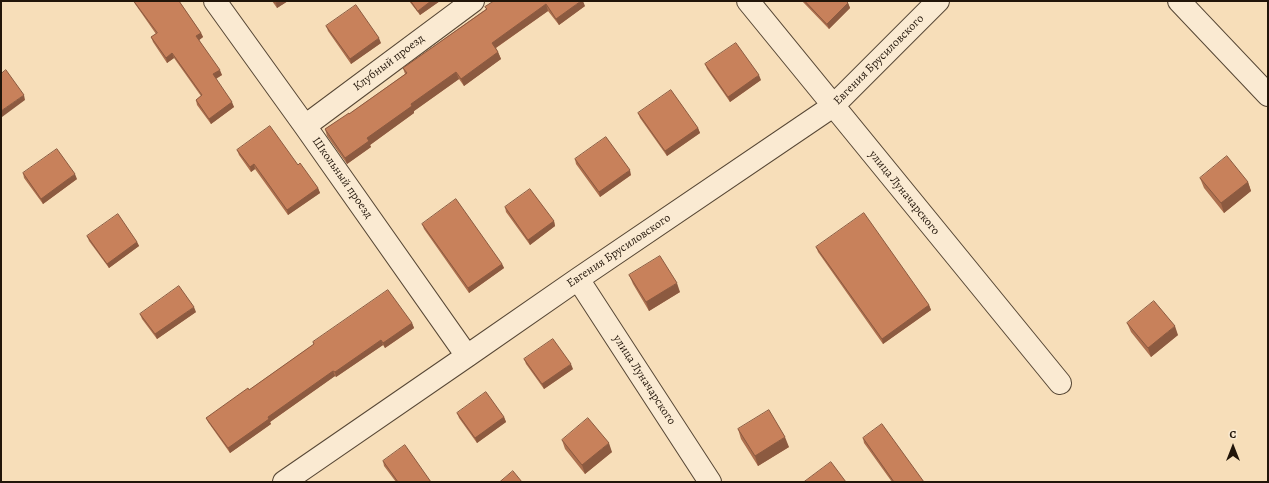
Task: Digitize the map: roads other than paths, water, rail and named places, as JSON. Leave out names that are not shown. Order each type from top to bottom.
[{"type":"street","name":"Школьный проезд","points":[[215,1],[467,356]]},
{"type":"street","name":"Клубный проезд","points":[[305,126],[473,1]]},
{"type":"street","name":"улица Луначарского","points":[[748,1],[1060,383]]},
{"type":"street","name":"Евгения Брусиловского","points":[[284,482],[578,279],[833,106],[938,1]]},
{"type":"street","points":[[1179,1],[1268,95]]},
{"type":"street","name":"улица Луначарского","points":[[578,279],[710,482]]}]
